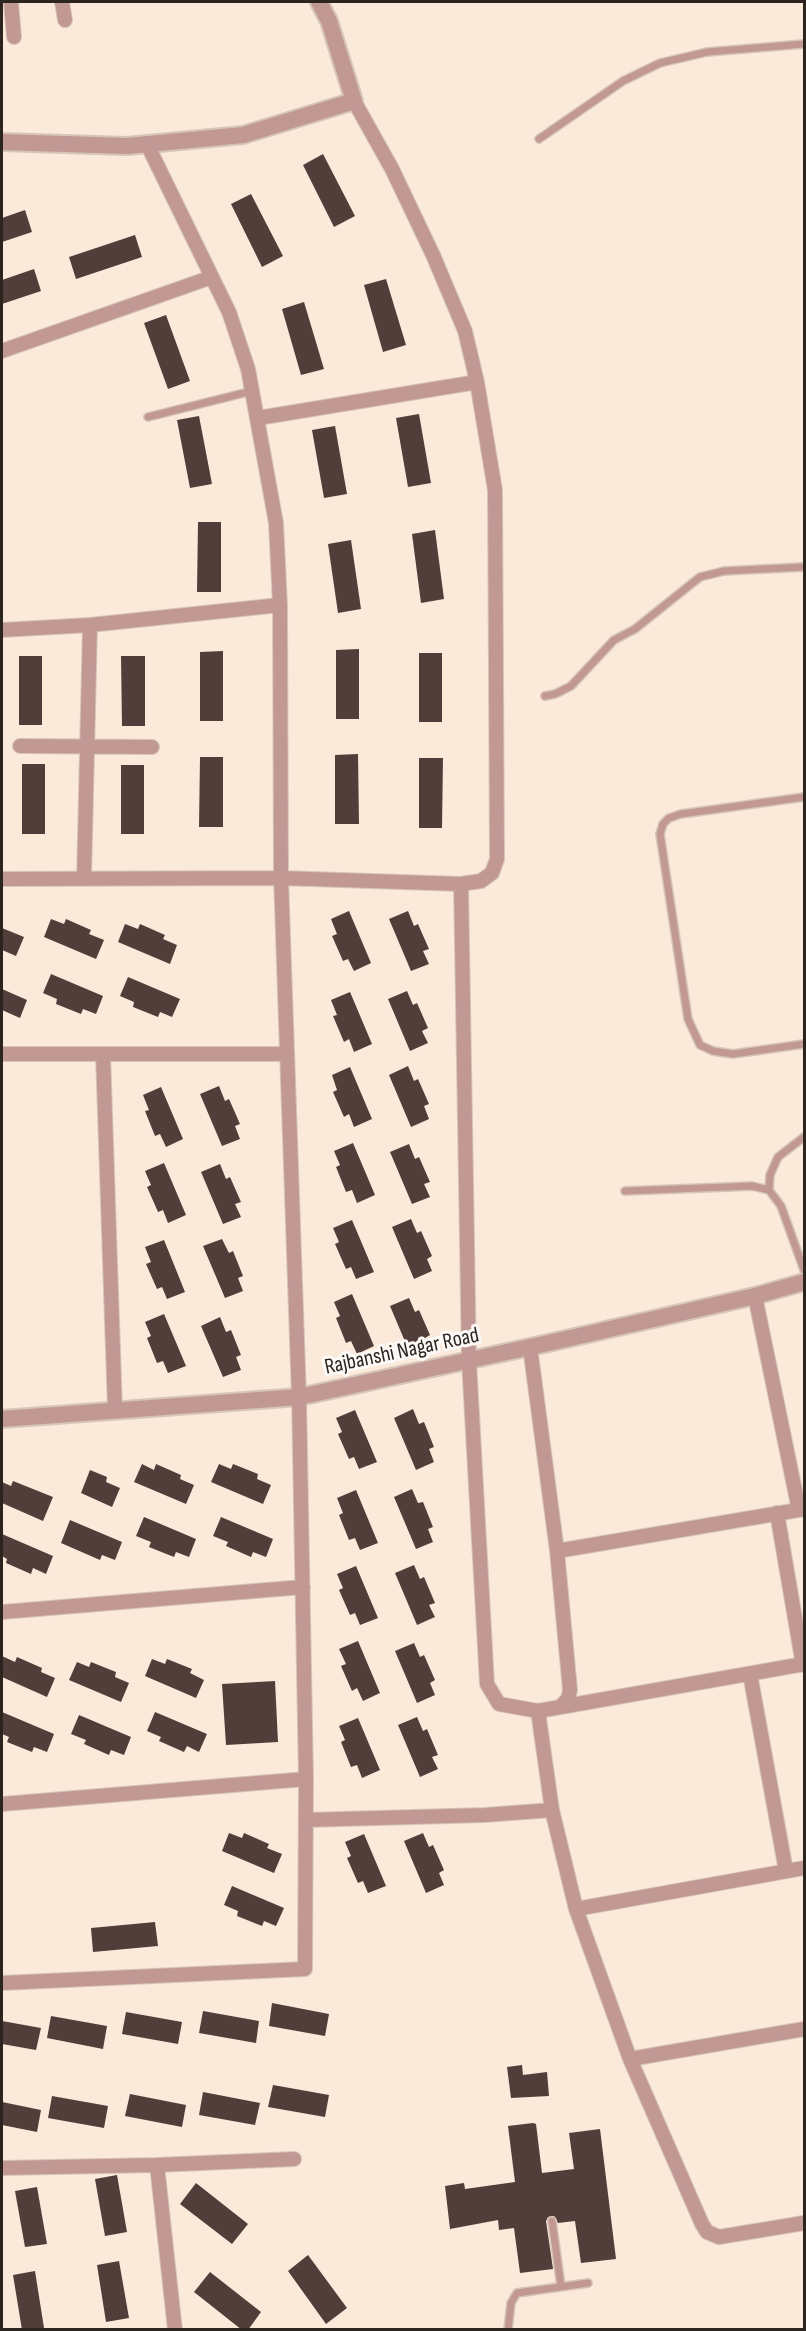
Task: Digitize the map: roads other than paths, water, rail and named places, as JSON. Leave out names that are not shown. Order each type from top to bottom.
[{"type":"street","points":[[11,2],[14,37]]},
{"type":"street","points":[[62,2],[65,20]]},
{"type":"street","points":[[2,879],[281,878],[461,884],[481,881],[492,873],[497,859],[495,490],[477,382],[465,331],[434,255],[393,169],[354,100],[329,21],[319,2]]},
{"type":"street","points":[[2,142],[68,146],[147,144],[243,135],[354,100]]},
{"type":"street","points":[[2,1983],[305,1969],[306,1779],[303,1587],[299,1397],[281,878],[280,604],[276,523],[258,417],[229,312],[147,144]]},
{"type":"street","points":[[2,351],[212,277]]},
{"type":"street","points":[[258,417],[477,382]]},
{"type":"street","points":[[2,630],[90,625],[280,604]]},
{"type":"street","points":[[84,879],[90,625]]},
{"type":"street","points":[[20,746],[152,747]]},
{"type":"street","points":[[461,884],[469,1361],[487,1684],[499,1704],[537,1711],[804,1664],[777,1513]]},
{"type":"street","points":[[2,1054],[287,1054]]},
{"type":"street","points":[[103,1054],[115,1410]]},
{"type":"street","name":"Rajbanshi Nagar Road","points":[[2,1419],[299,1397],[755,1296],[804,1282]]},
{"type":"street","points":[[557,1551],[802,1509],[755,1296]]},
{"type":"street","points":[[530,1347],[557,1551],[570,1690],[568,1699],[560,1707]]},
{"type":"street","points":[[2,1612],[303,1587]]},
{"type":"street","points":[[750,1674],[786,1871]]},
{"type":"street","points":[[537,1711],[552,1810],[576,1909],[630,2059],[707,2232],[719,2236],[804,2223]]},
{"type":"street","points":[[2,1804],[306,1779]]},
{"type":"street","points":[[306,1820],[552,1810]]},
{"type":"street","points":[[576,1909],[804,1868]]},
{"type":"street","points":[[630,2059],[804,2029]]},
{"type":"street","points":[[2,2168],[157,2166],[294,2160]]},
{"type":"street","points":[[157,2166],[175,2330]]},
{"type":"lane","points":[[539,139],[623,81],[660,63],[707,52],[804,44]]},
{"type":"lane","points":[[148,417],[252,391]]},
{"type":"lane","points":[[545,696],[571,686],[614,640],[635,629],[700,577],[724,570],[804,567]]},
{"type":"lane","points":[[804,797],[681,814],[669,818],[663,824],[660,834],[688,1019],[700,1045],[713,1051],[733,1054],[804,1044]]},
{"type":"lane","points":[[769,1190],[770,1175],[778,1157],[804,1137]]},
{"type":"lane","points":[[625,1191],[752,1186],[769,1190],[781,1206],[804,1270]]},
{"type":"lane","points":[[552,2221],[561,2286]]},
{"type":"lane","points":[[508,2330],[510,2303],[518,2294],[588,2283]]}]
